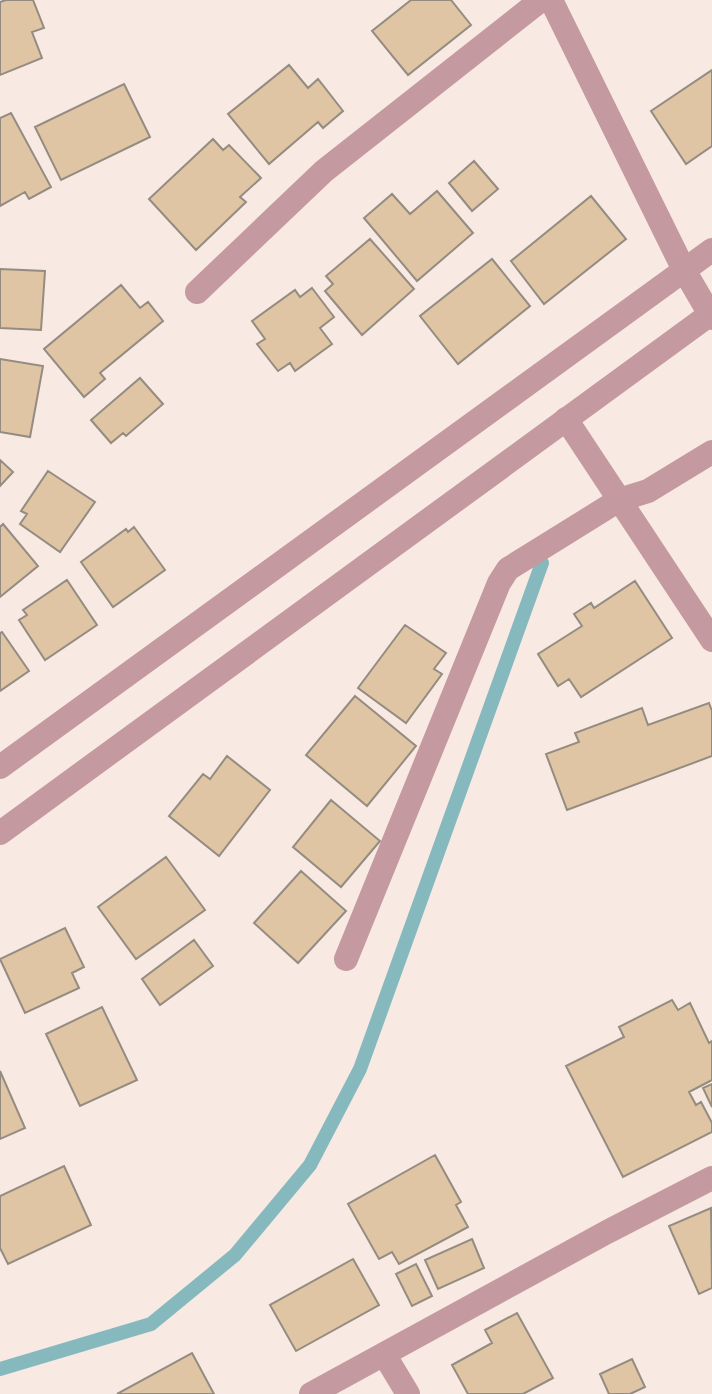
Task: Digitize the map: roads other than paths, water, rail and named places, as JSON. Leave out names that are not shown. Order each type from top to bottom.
[{"type":"street","points":[[197,292],[324,171],[541,0]]},
{"type":"street","points":[[0,833],[711,315],[684,270],[551,0]]},
{"type":"street","points":[[0,767],[712,250]]},
{"type":"street","points":[[566,419],[712,640]]},
{"type":"street","points":[[346,959],[499,583],[517,562],[619,500],[648,491],[712,452]]},
{"type":"street","points":[[311,1394],[712,1178]]},
{"type":"street","points":[[384,1354],[408,1394]]},
{"type":"waterway","points":[[0,1369],[151,1324],[235,1255],[310,1165],[360,1069],[542,563]]}]
